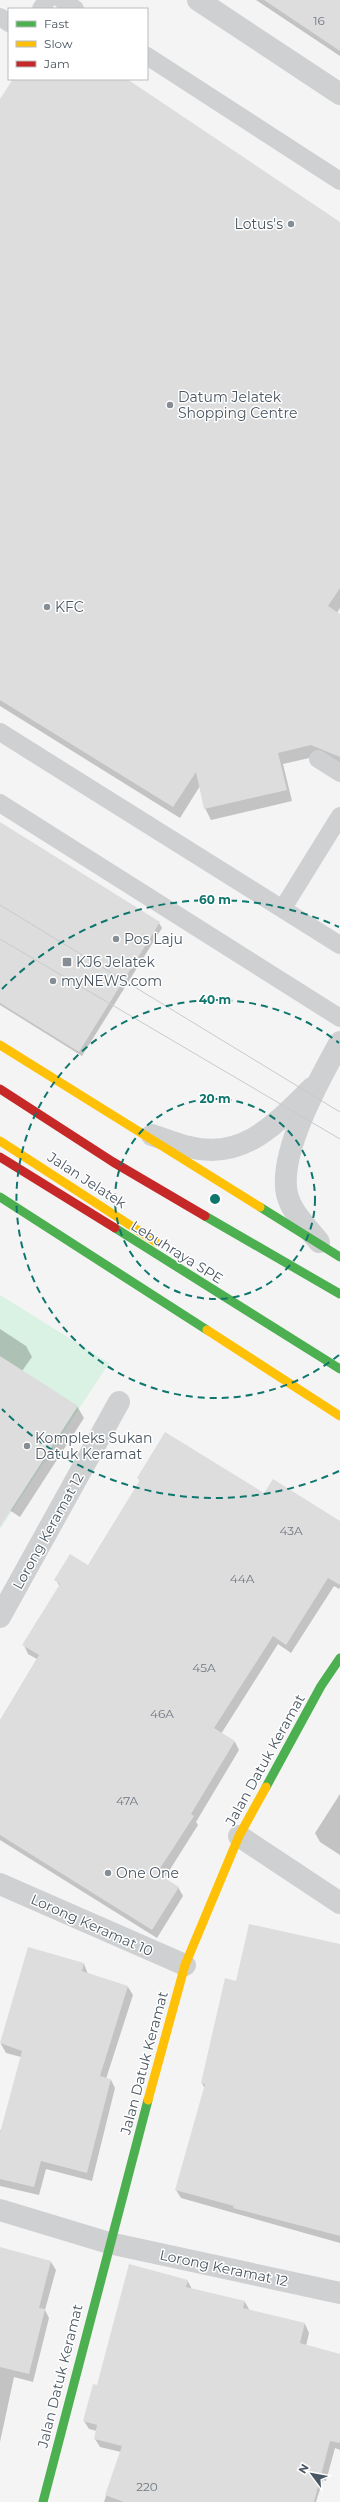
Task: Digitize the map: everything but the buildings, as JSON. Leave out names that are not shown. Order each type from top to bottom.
[{"type":"main road","points":[[0,1045],[331,1252]]},
{"type":"main road","points":[[0,1089],[114,1162],[340,1294]]},
{"type":"main road","name":"Jalan Jelatek","points":[[0,1141],[340,1361]]},
{"type":"main road","name":"Lebuhraya SPE","points":[[0,1157],[84,1211],[340,1369]]},
{"type":"main road","points":[[0,1197],[340,1416]]},
{"type":"main road","points":[[84,1211],[340,1376]]},
{"type":"main road","name":"Jalan Datuk Keramat","points":[[43,2502],[109,2243],[185,1966],[239,1836],[321,1686],[340,1658]]},
{"type":"street","points":[[198,0],[340,94]]},
{"type":"street","points":[[331,1252],[300,1218],[287,1194],[286,1171],[294,1142],[318,1082],[340,1042]]},
{"type":"street","points":[[134,1128],[190,1148],[222,1150],[247,1144],[273,1126],[318,1082]]},
{"type":"street","name":"Lorong Keramat 12","points":[[0,1617],[119,1402]]},
{"type":"street","points":[[239,1836],[340,1903]]},
{"type":"street","name":"Lorong Keramat 10","points":[[0,1884],[185,1966]]},
{"type":"street","name":"Lorong Keramat 12","points":[[0,2210],[109,2243],[340,2293]]},
{"type":"lane","points":[[62,0],[74,8]]},
{"type":"lane","points":[[148,57],[340,181]]},
{"type":"lane","points":[[0,732],[340,945]]},
{"type":"lane","points":[[318,759],[340,773]]},
{"type":"lane","points":[[0,803],[340,1018]]},
{"type":"lane","points":[[283,908],[340,816]]},
{"type":"green space","name":"Kompleks Sukan Datuk Keramat","points":[[0,1295],[109,1363],[0,1529]]},
{"type":"tram line","points":[[0,905],[340,1112]]},
{"type":"tram line","points":[[0,939],[340,1139]]},
{"type":"traffic: fast","points":[[0,1197],[207,1330]]},
{"type":"traffic: fast","points":[[260,1207],[340,1257]]},
{"type":"traffic: fast","points":[[205,1216],[340,1294]]},
{"type":"traffic: fast","points":[[115,1228],[340,1369]]},
{"type":"traffic: fast","points":[[266,1787],[321,1686],[340,1658]]},
{"type":"traffic: fast","points":[[43,2502],[148,2100]]},
{"type":"traffic: slow","points":[[0,1045],[260,1207]]},
{"type":"traffic: slow","points":[[0,1141],[156,1242]]},
{"type":"traffic: slow","points":[[207,1330],[340,1416]]},
{"type":"traffic: slow","points":[[148,2100],[185,1965],[239,1836],[266,1787]]},
{"type":"traffic: jam","points":[[0,1089],[113,1162],[205,1216]]},
{"type":"traffic: jam","points":[[0,1157],[115,1228]]},
{"type":"place","name":"Lotus's","points":[[291,224]]},
{"type":"place","name":"Datum Jelatek Shopping Centre","points":[[170,405]]},
{"type":"place","name":"KFC","points":[[47,607]]},
{"type":"place","name":"Pos Laju","points":[[116,939]]},
{"type":"place","name":"KJ6 Jelatek","points":[[67,962]]},
{"type":"place","name":"myNEWS.com","points":[[53,981]]},
{"type":"place","name":"Kompleks Sukan Datuk Keramat","points":[[27,1446]]},
{"type":"place","name":"One One","points":[[108,1873]]}]
